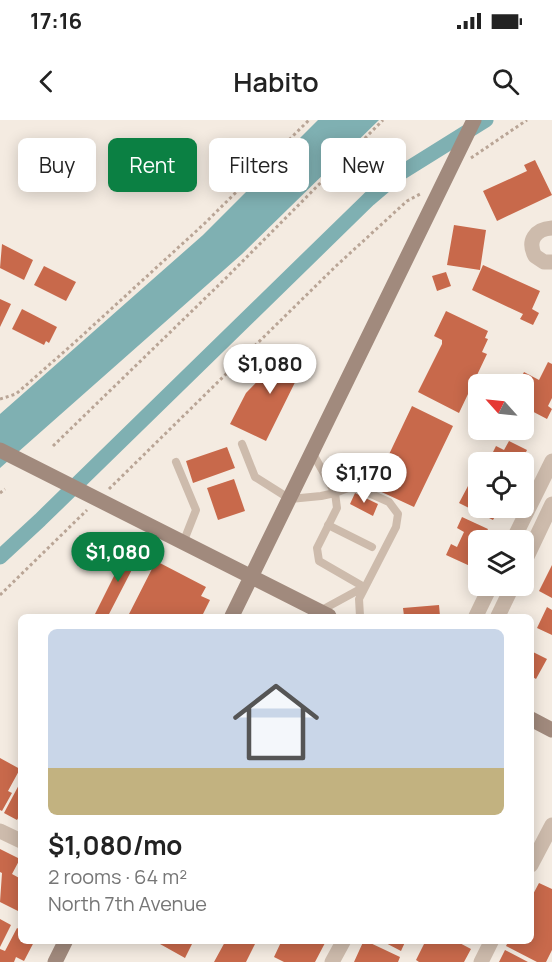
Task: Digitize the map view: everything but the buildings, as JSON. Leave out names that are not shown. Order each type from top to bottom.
[{"type":"main road","points":[[233,614],[474,120]]},
{"type":"main road","points":[[0,450],[324,614]]},
{"type":"main road","points":[[534,721],[552,730]]},
{"type":"main road","points":[[55,962],[64,944]]},
{"type":"street","points":[[552,228],[539,231],[533,237],[532,243],[535,256],[544,262],[552,262]]},
{"type":"street","points":[[518,530],[552,461]]},
{"type":"street","points":[[534,542],[552,504]]},
{"type":"street","points":[[477,614],[486,596]]},
{"type":"street","points":[[499,614],[508,596]]},
{"type":"street","points":[[534,860],[552,825]]},
{"type":"street","points":[[0,831],[18,840]]},
{"type":"street","points":[[332,962],[342,944]]},
{"type":"street","points":[[481,962],[490,944]]},
{"type":"lane","points":[[242,444],[255,477],[290,499],[321,496],[352,486],[389,502],[398,514],[396,527],[359,599],[360,614]]},
{"type":"lane","points":[[312,452],[334,493],[337,508],[317,548],[319,561],[364,587]]},
{"type":"lane","points":[[176,462],[196,510],[183,543]]},
{"type":"lane","points":[[328,525],[372,547]]},
{"type":"lane","points":[[324,614],[364,587]]},
{"type":"path","points":[[0,399],[16,394],[74,343],[204,224],[309,120]]},
{"type":"path","points":[[53,446],[226,278],[383,120]]},
{"type":"path","points":[[484,149],[527,120]]},
{"type":"path","points":[[116,482],[336,266],[407,201]]},
{"type":"path","points":[[0,493],[5,489]]},
{"type":"path","points":[[0,595],[79,518]]},
{"type":"water","points":[[318,120],[379,120],[361,138],[321,138],[321,177],[309,188],[309,138],[300,138]]},
{"type":"water","points":[[246,192],[305,192],[242,254],[0,468],[0,414],[203,235]]},
{"type":"waterway","points":[[0,557],[369,199],[396,176],[486,120]]}]
